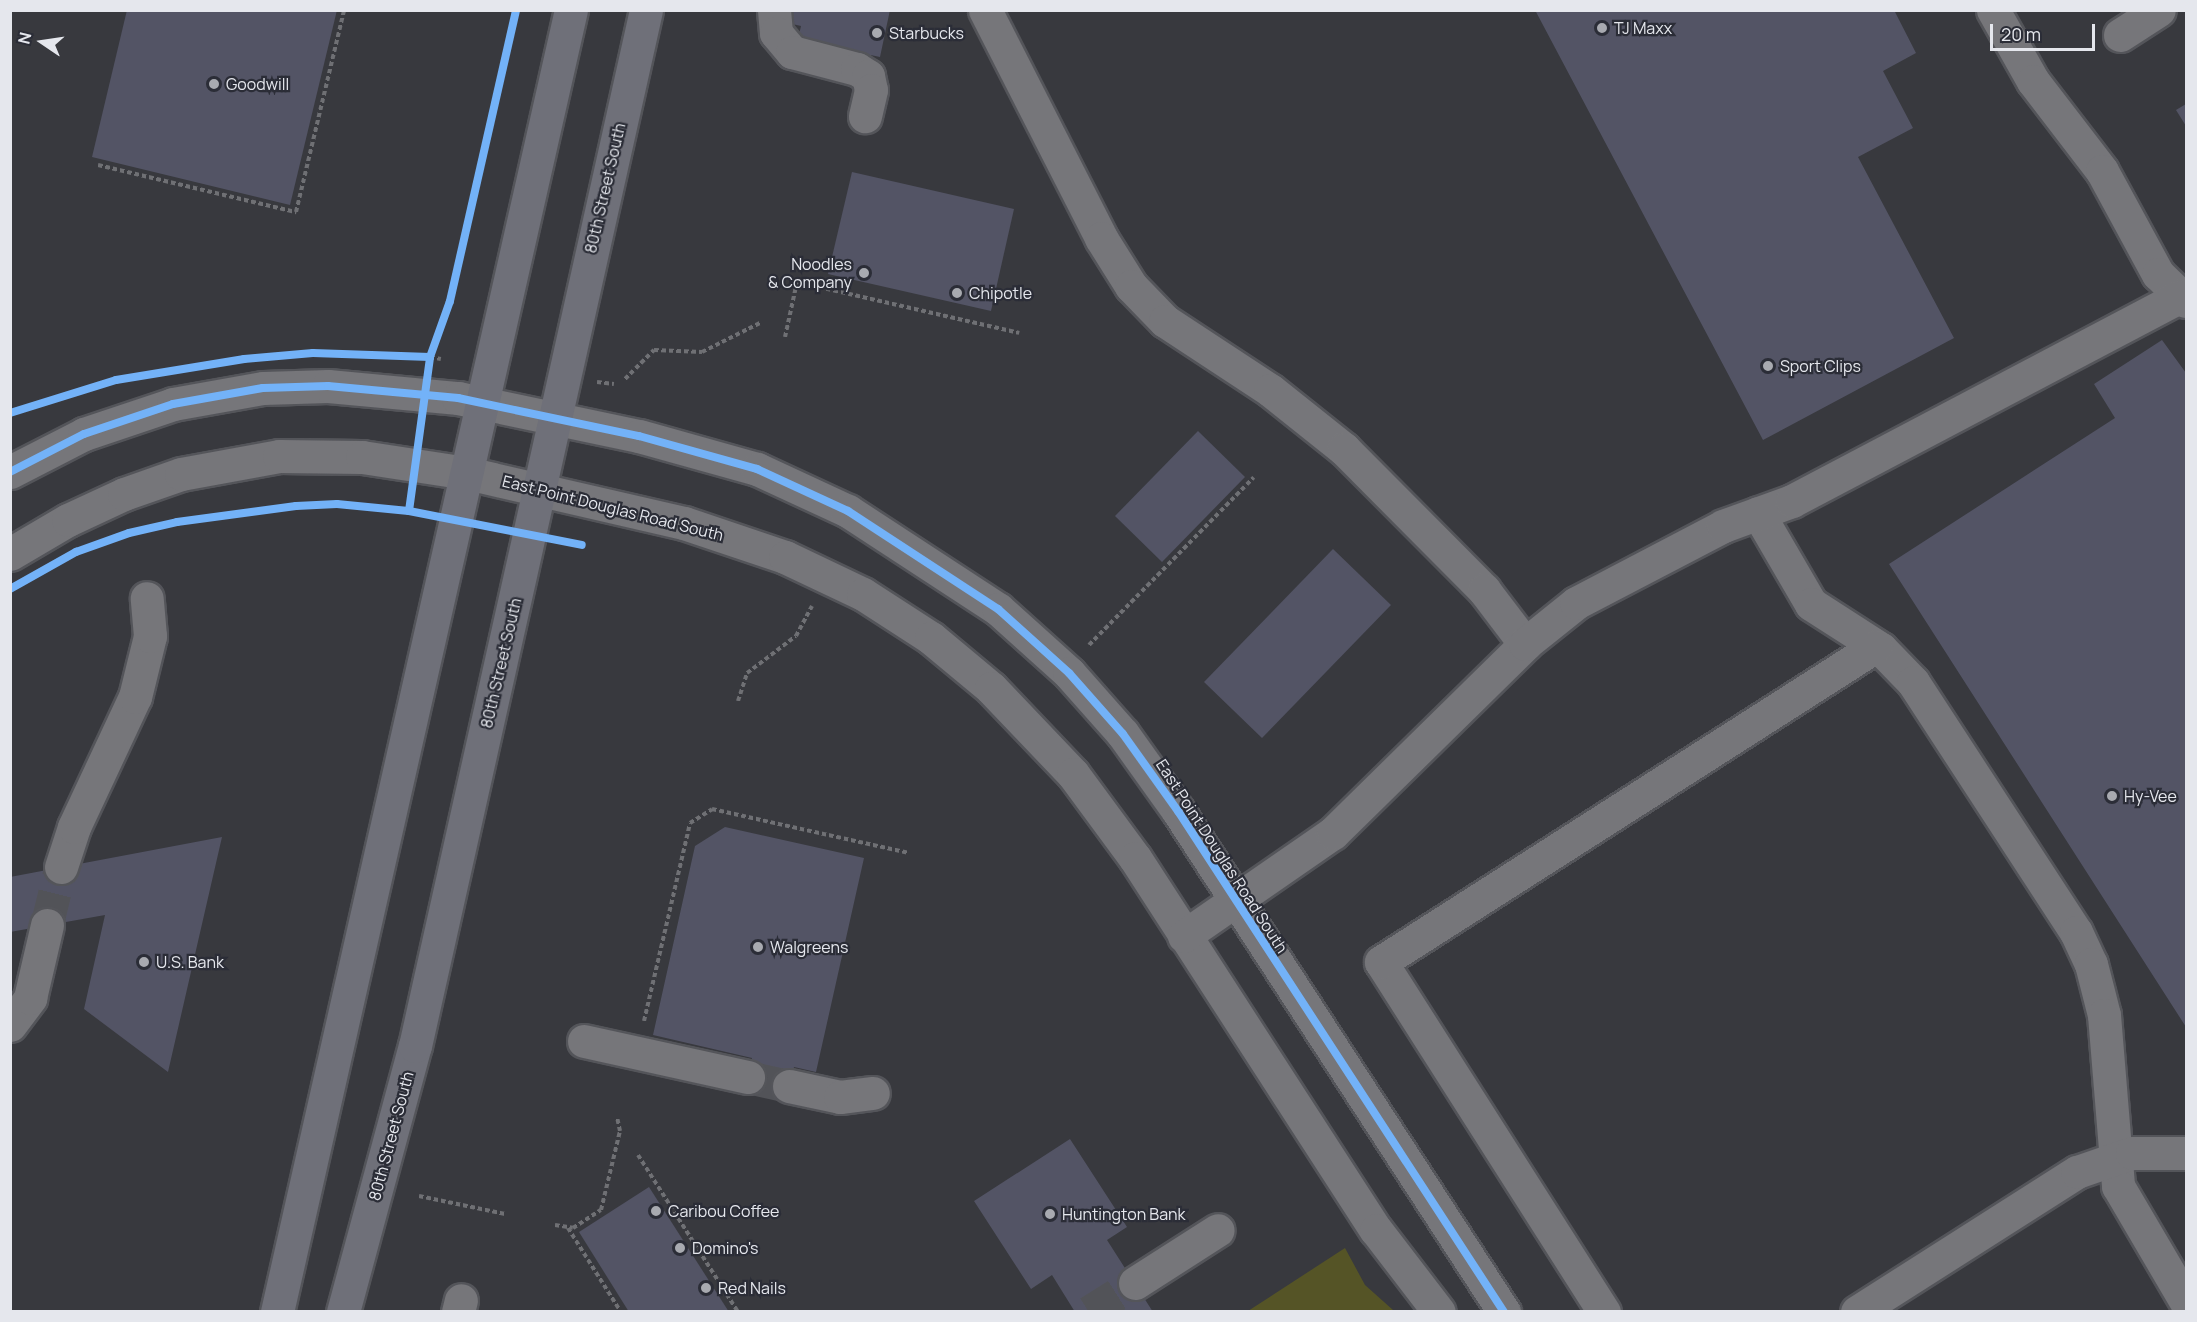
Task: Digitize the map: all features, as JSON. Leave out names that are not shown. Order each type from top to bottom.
[{"type":"main road","points":[[277,1311],[571,10]]},
{"type":"main road","name":"80th Street South","points":[[343,1311],[415,1046],[646,10]]},
{"type":"street","points":[[774,10],[776,33],[792,52],[857,69],[868,76],[872,90],[865,116]]},
{"type":"street","points":[[985,10],[1101,238],[1131,286],[1165,321],[1270,390],[1335,442],[1484,590],[1526,644]]},
{"type":"street","points":[[1184,936],[1303,857],[1348,820],[1526,644],[1576,603],[1723,526],[1792,501],[2183,298],[2158,274],[2102,171],[2029,76],[1994,10]]},
{"type":"street","points":[[2120,35],[2159,10]]},
{"type":"street","name":"East Point Douglas Road South","points":[[10,472],[84,434],[143,412],[201,398],[264,388],[328,386],[425,393],[554,418],[674,445],[757,469],[848,511],[957,578],[1024,630],[1100,707],[1143,759],[1504,1311]]},
{"type":"street","name":"East Point Douglas Road South","points":[[10,554],[68,520],[124,494],[214,466],[320,455],[415,463],[684,523],[753,545],[863,594],[931,638],[992,687],[1058,755],[1107,817],[1376,1230],[1439,1311]]},
{"type":"street","points":[[1758,513],[1812,604],[1876,646],[1913,682],[2084,949],[2104,1015],[2114,1158],[2122,1198],[2187,1302]]},
{"type":"street","points":[[61,867],[74,827],[135,697],[150,636],[147,598]]},
{"type":"street","points":[[1604,1311],[1381,962],[1876,646]]},
{"type":"street","points":[[10,1025],[30,998],[48,926]]},
{"type":"street","points":[[584,1041],[748,1077]]},
{"type":"street","points":[[789,1086],[840,1097],[873,1093]]},
{"type":"street","points":[[1857,1311],[2066,1178],[2114,1158],[2148,1152],[2187,1153]]},
{"type":"street","points":[[1135,1283],[1218,1230]]},
{"type":"path","points":[[98,165],[296,212],[344,10]]},
{"type":"path","points":[[785,337],[797,282],[1019,333]]},
{"type":"path","points":[[625,379],[654,350],[702,352],[760,323]]},
{"type":"path","points":[[420,356],[431,354],[425,393]]},
{"type":"path","points":[[1084,650],[1254,477]]},
{"type":"path","points":[[738,701],[747,673],[796,636],[814,602]]},
{"type":"path","points":[[641,1033],[690,823],[712,809],[909,853]]},
{"type":"path","points":[[555,1225],[573,1228],[601,1210],[620,1131],[617,1117]]},
{"type":"path","points":[[638,1155],[738,1311]]},
{"type":"path","points":[[419,1196],[505,1214]]},
{"type":"path","points":[[567,1227],[621,1311]]},
{"type":"shaded area","points":[[1345,1248],[1365,1285],[1393,1310],[1248,1311]]},
{"type":"building","name":"Goodwill","points":[[127,10],[337,10],[290,205],[92,157]]},
{"type":"building","points":[[791,10],[890,10],[880,57],[861,53],[859,59],[798,39],[801,26],[788,23]]},
{"type":"building","points":[[1535,10],[1894,10],[1916,53],[1883,71],[1913,128],[1858,157],[1954,338],[1763,440]]},
{"type":"building","points":[[2186,104],[2186,126],[2176,110]]},
{"type":"building","points":[[852,172],[1014,209],[991,311],[828,274]]},
{"type":"building","name":"Hy-Vee","points":[[2162,340],[2186,373],[2186,1027],[1889,564],[2115,418],[2094,384]]},
{"type":"building","points":[[1198,431],[1245,477],[1162,562],[1115,516]]},
{"type":"building","points":[[1333,549],[1391,605],[1262,738],[1204,682]]},
{"type":"building","name":"Walgreens","points":[[725,827],[864,858],[816,1072],[794,1067],[787,1097],[745,1087],[752,1058],[653,1035],[695,846]]},
{"type":"building","name":"U.S. Bank","points":[[222,837],[168,1072],[84,1009],[105,915],[10,932],[10,877]]},
{"type":"building","name":"Huntington Bank","points":[[1070,1139],[1127,1227],[1107,1240],[1153,1312],[1075,1312],[1052,1275],[1031,1289],[974,1201]]},
{"type":"building","points":[[649,1187],[729,1312],[629,1312],[579,1232]]},
{"type":"tunnel","points":[[47,925],[61,867]]},
{"type":"tunnel","points":[[748,1077],[789,1086]]},
{"type":"tunnel","points":[[1089,1312],[1135,1283]]},
{"type":"cycle path","points":[[409,511],[430,357],[450,301],[516,10]]},
{"type":"cycle path","points":[[10,413],[116,380],[244,359],[313,353],[430,357]]},
{"type":"cycle path","points":[[10,472],[84,434],[173,404],[263,388],[328,386],[458,398],[639,436],[757,469],[848,511],[998,609],[1069,673],[1123,734],[1178,811],[1504,1312]]},
{"type":"cycle path","points":[[10,589],[76,552],[129,533],[177,522],[296,506],[337,504],[409,511],[582,545]]},
{"type":"place","name":"TJ Maxx","points":[[1602,28]]},
{"type":"place","name":"Starbucks","points":[[877,33]]},
{"type":"place","name":"Goodwill","points":[[214,84]]},
{"type":"place","name":"Noodles & Company","points":[[864,273]]},
{"type":"place","name":"Chipotle","points":[[957,293]]},
{"type":"place","name":"Sport Clips","points":[[1768,366]]},
{"type":"place","name":"Hy-Vee","points":[[2112,796]]},
{"type":"place","name":"Walgreens","points":[[758,947]]},
{"type":"place","name":"U.S. Bank","points":[[144,962]]},
{"type":"place","name":"Caribou Coffee","points":[[656,1211]]},
{"type":"place","name":"Huntington Bank","points":[[1050,1214]]},
{"type":"place","name":"Domino's","points":[[680,1248]]},
{"type":"place","name":"Red Nails","points":[[706,1288]]}]
